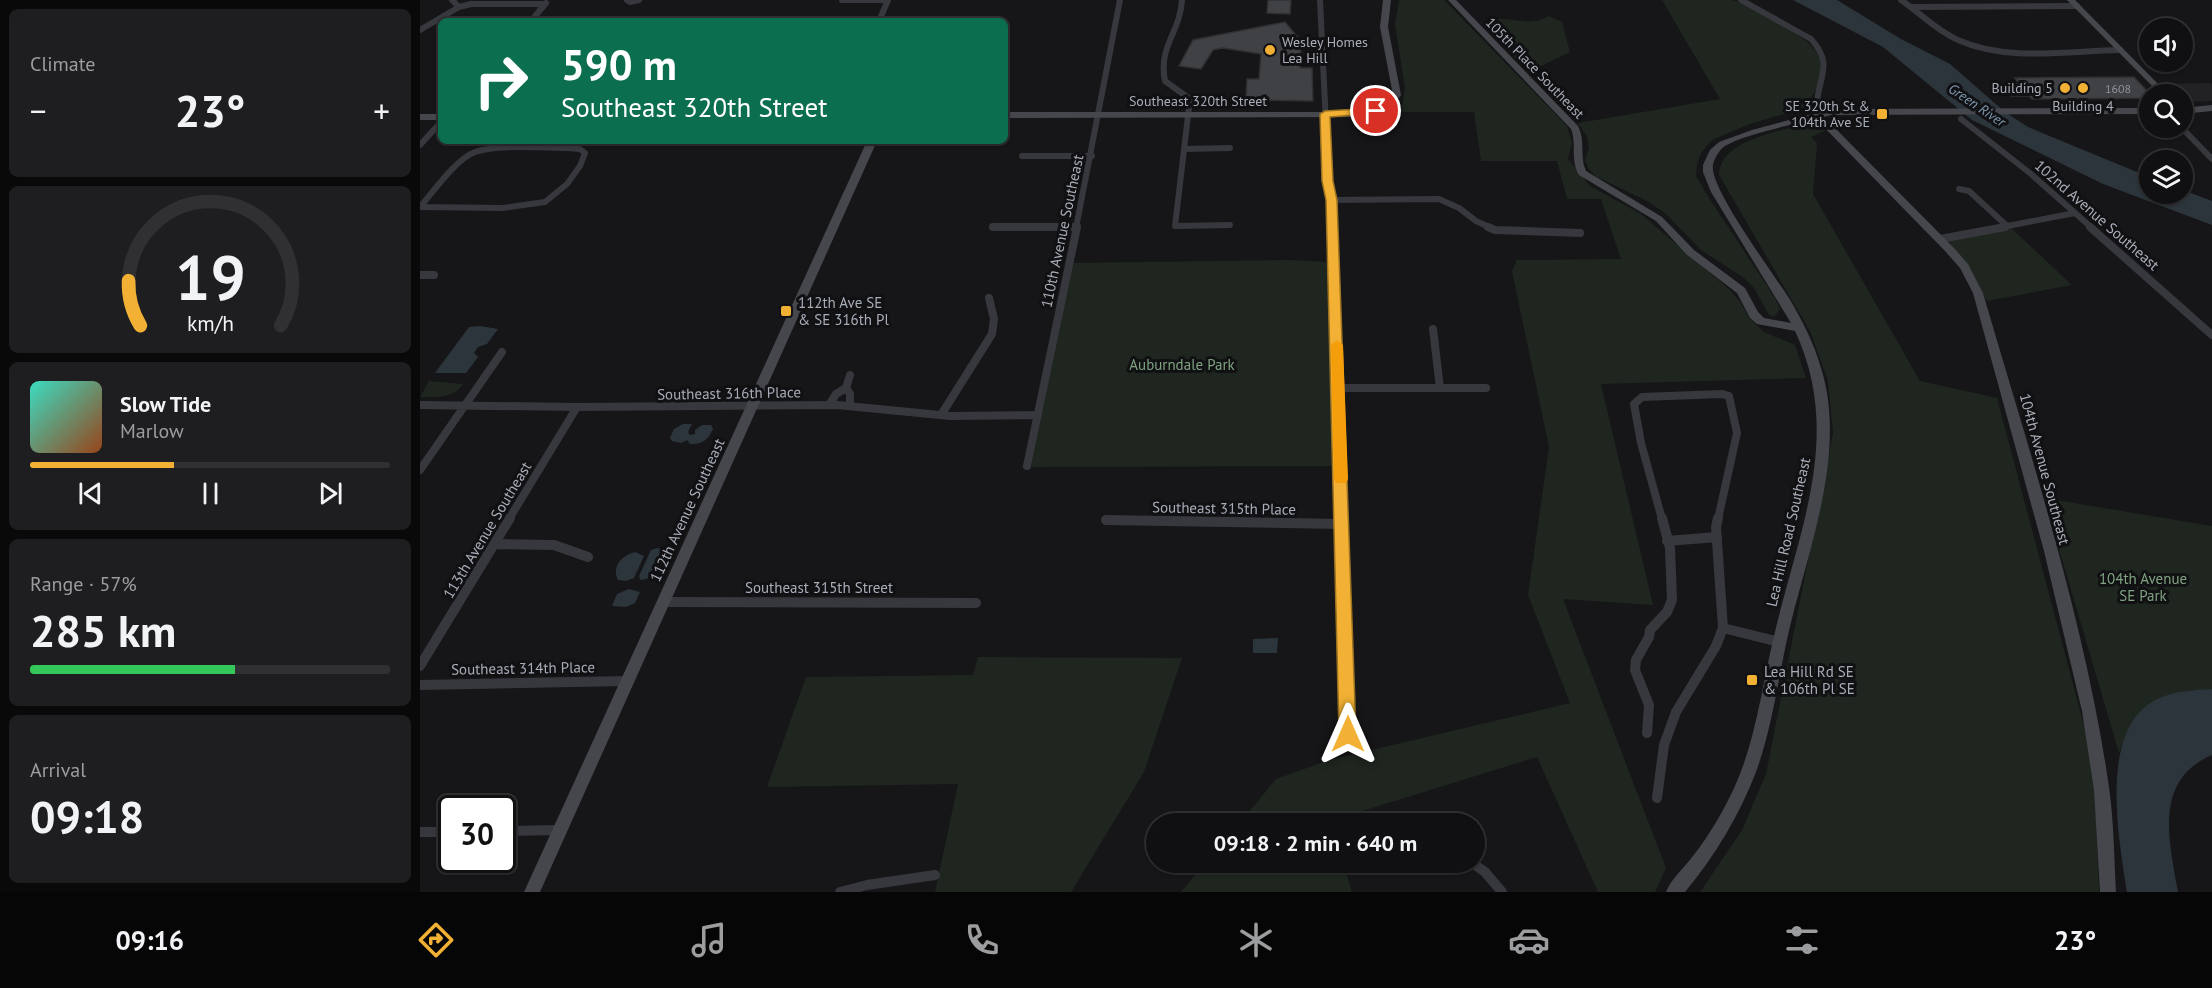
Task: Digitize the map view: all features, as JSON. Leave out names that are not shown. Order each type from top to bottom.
[{"type":"street","points":[[452,0],[459,7]]},
{"type":"street","points":[[627,0],[630,2],[639,0]]},
{"type":"street","points":[[842,0],[888,0],[880,18]]},
{"type":"street","name":"110th Avenue Southeast","points":[[1028,466],[1092,156],[1120,0]]},
{"type":"street","points":[[1182,0],[1179,26],[1162,52],[1163,76],[1168,84],[1189,97],[1189,113],[1174,226],[1230,225]]},
{"type":"street","points":[[1320,0],[1339,388],[1348,734]]},
{"type":"street","name":"Southeast 320th Street","points":[[1008,115],[1371,112],[1389,106],[1396,98],[1397,91],[1384,27],[1387,0]]},
{"type":"street","name":"105th Place Southeast","points":[[1452,0],[1575,128],[1580,142],[1576,161],[1582,173],[1659,219],[1690,252],[1741,291],[1754,315],[1761,321],[1799,328]]},
{"type":"street","points":[[1741,0],[1811,39],[1819,47],[1826,68],[1816,97],[1818,116],[1843,111],[1959,115],[2029,110],[2139,110]]},
{"type":"street","points":[[1901,0],[1943,31],[1980,48],[2011,51],[2120,50]]},
{"type":"street","points":[[440,18],[459,7],[471,4],[547,2]]},
{"type":"street","points":[[534,18],[547,2]]},
{"type":"street","points":[[1911,7],[2074,3],[2154,84]]},
{"type":"street","points":[[420,30],[438,19]]},
{"type":"street","points":[[2193,109],[2212,108]]},
{"type":"street","name":"102nd Avenue Southeast","points":[[1959,115],[2031,174],[2212,335]]},
{"type":"street","name":"Lea Hill Road Southeast","points":[[1674,892],[1694,870],[1714,841],[1743,790],[1762,723],[1823,454],[1824,430],[1820,384],[1799,328],[1719,198],[1708,172],[1708,165],[1714,150],[1722,144],[1818,116]]},
{"type":"street","name":"104th Avenue Southeast","points":[[1818,116],[1940,239],[1964,266],[1978,293],[2051,551],[2095,743],[2106,834],[2108,892]]},
{"type":"street","points":[[420,117],[438,117]]},
{"type":"street","points":[[420,145],[438,125]]},
{"type":"street","points":[[2192,138],[2212,159]]},
{"type":"street","name":"112th Avenue Southeast","points":[[532,892],[871,144]]},
{"type":"street","points":[[568,148],[584,151],[584,160],[568,183],[557,195],[545,202],[519,207],[420,207],[455,167],[472,153],[496,149],[568,148]]},
{"type":"street","points":[[1184,148],[1230,148]]},
{"type":"street","points":[[1022,156],[1092,156]]},
{"type":"street","points":[[1959,189],[1969,190],[2006,225]]},
{"type":"street","points":[[1331,200],[1439,199],[1453,204],[1476,221],[1495,230],[1580,233]]},
{"type":"street","points":[[1940,239],[2075,213]]},
{"type":"street","points":[[993,227],[1076,227]]},
{"type":"street","points":[[420,275],[434,275]]},
{"type":"street","points":[[941,415],[992,334],[994,320],[990,298]]},
{"type":"street","points":[[1432,329],[1440,388]]},
{"type":"street","points":[[420,470],[502,352]]},
{"type":"street","points":[[829,405],[836,394],[846,388],[850,375]]},
{"type":"street","points":[[846,388],[851,398],[850,405]]},
{"type":"street","points":[[1339,388],[1486,388]]},
{"type":"street","points":[[1647,733],[1649,705],[1635,670],[1636,660],[1649,637],[1650,630],[1670,607],[1670,548],[1641,443],[1634,404],[1636,400],[1642,398],[1722,394],[1729,396],[1737,433],[1716,527],[1723,628],[1716,646],[1676,712],[1664,745],[1657,798]]},
{"type":"street","name":"Southeast 316th Place","points":[[420,405],[577,408],[850,405],[941,415],[1038,415]]},
{"type":"street","name":"113th Avenue Southeast","points":[[420,666],[577,408]]},
{"type":"street","name":"Southeast 315th Place","points":[[1106,520],[1342,524]]},
{"type":"street","points":[[1667,542],[1717,537]]},
{"type":"street","points":[[494,544],[552,544],[574,548],[588,558]]},
{"type":"street","name":"Southeast 315th Street","points":[[663,602],[976,603]]},
{"type":"street","points":[[1723,628],[1779,642]]},
{"type":"street","name":"Southeast 314th Place","points":[[420,685],[627,681]]},
{"type":"street","points":[[516,831],[559,830]]},
{"type":"street","points":[[420,832],[438,832]]},
{"type":"street","points":[[1485,872],[1502,892]]},
{"type":"street","points":[[840,892],[867,885],[935,875]]},
{"type":"shaded area","points":[[2210,83],[2212,101],[2193,102],[2193,84],[2164,84]]},
{"type":"green space","points":[[1399,0],[1444,0],[1567,126],[1572,142],[1568,159],[1590,186],[1641,214],[1729,289],[1741,303],[1749,318],[1764,332],[1795,345],[1806,378],[1601,384],[1653,605],[1563,599],[1666,868],[1655,892],[1598,892],[1537,757],[1356,813],[1248,813],[1276,779],[1329,760],[1570,703],[1528,595],[1549,447],[1512,271],[1517,260],[1621,259],[1601,199],[1567,199],[1557,161],[1481,161],[1474,112],[1401,112],[1405,88],[1395,24]]},
{"type":"green space","points":[[1662,0],[1732,0],[1741,3],[1798,35],[1817,53],[1821,63],[1821,76],[1804,108],[1750,124],[1712,140],[1701,153],[1697,164],[1696,176],[1775,298],[1780,309],[1774,317],[1769,315],[1754,288],[1744,278],[1701,250],[1665,213],[1647,201],[1595,176],[1585,160],[1589,148],[1587,137],[1578,123],[1720,99]]},
{"type":"green space","points":[[1548,16],[1562,22],[1570,52],[1529,72],[1482,23],[1496,19],[1537,21]]},
{"type":"green space","points":[[1811,123],[1818,124],[1826,130],[1811,137],[1817,143],[1813,194],[1920,381],[1997,398],[2091,752],[2094,772],[2099,892],[1700,892],[1742,830],[1766,774],[1833,433],[1828,381],[1810,331],[1719,175],[1722,163],[1741,145],[1769,133]]},
{"type":"green space","points":[[2011,228],[2072,285],[1987,301],[1972,272],[1948,241]]},
{"type":"green space","name":"Auburndale Park","points":[[1288,260],[1328,262],[1332,466],[1031,467],[1073,263]]},
{"type":"green space","points":[[429,381],[463,384],[449,395],[420,397]]},
{"type":"green space","name":"104th Avenue SE Park","points":[[2044,498],[2212,526],[2212,689],[2177,694],[2153,703],[2135,721],[2119,753]]},
{"type":"green space","points":[[978,657],[1182,658],[1144,772],[1071,892],[935,892],[958,784],[767,787],[806,677],[973,675]]},
{"type":"green space","points":[[1197,873],[1346,873],[1352,892],[1181,892]]},
{"type":"water","name":"Green River","points":[[1793,0],[1837,0],[1901,39],[1950,64],[2005,112],[2028,127],[2139,173],[2139,198],[2103,184],[1972,120],[1883,47]]},
{"type":"water","name":"Green River","points":[[2193,194],[2212,201],[2212,225],[2156,204],[2193,204]]},
{"type":"water","points":[[469,327],[498,329],[487,344],[478,347],[474,353],[478,357],[466,373],[435,373]]},
{"type":"water","points":[[683,424],[692,424],[688,432],[690,435],[695,434],[695,430],[702,425],[711,425],[713,429],[702,442],[690,444],[687,440],[681,443],[672,441],[670,438],[674,429]]},
{"type":"water","points":[[658,548],[664,550],[647,579],[640,580],[639,576],[651,550]]},
{"type":"water","points":[[635,552],[644,556],[634,578],[626,581],[618,580],[616,571],[619,562]]},
{"type":"water","points":[[629,589],[640,592],[635,603],[626,607],[612,606],[617,594]]},
{"type":"water","points":[[1278,638],[1277,653],[1253,653],[1253,639]]},
{"type":"water","points":[[2212,689],[2212,755],[2193,766],[2181,780],[2173,796],[2169,833],[2178,892],[2127,892],[2117,814],[2117,784],[2120,756],[2128,731],[2141,710],[2162,697],[2180,692]]},
{"type":"building","points":[[1268,0],[1291,0],[1290,14],[1267,13]]},
{"type":"building","name":"Wesley Homes Lea Hill","points":[[1285,22],[1301,41],[1300,68],[1312,68],[1313,101],[1246,100],[1247,79],[1259,79],[1261,54],[1223,48],[1213,50],[1201,69],[1179,66],[1193,40]]},
{"type":"building","points":[[2134,77],[2141,84],[2139,98],[2032,99],[2029,96],[2011,96],[2001,84],[2019,84],[2015,78]]},
{"type":"slow traffic","points":[[1337,345],[1341,479]]},
{"type":"place","name":"Wesley Homes Lea Hill","points":[[1270,50]]},
{"type":"place","name":"Building 5","points":[[2065,88]]},
{"type":"place","name":"Building 4","points":[[2083,88]]},
{"type":"place","name":"SE 320th St & 104th Ave SE","points":[[1882,114]]},
{"type":"place","name":"112th Ave SE & SE 316th Pl","points":[[786,311]]},
{"type":"place","name":"Lea Hill Rd SE & 106th Pl SE","points":[[1752,680]]},
{"type":"route","points":[[1348,734],[1339,388],[1325,114],[1376,111]]}]
